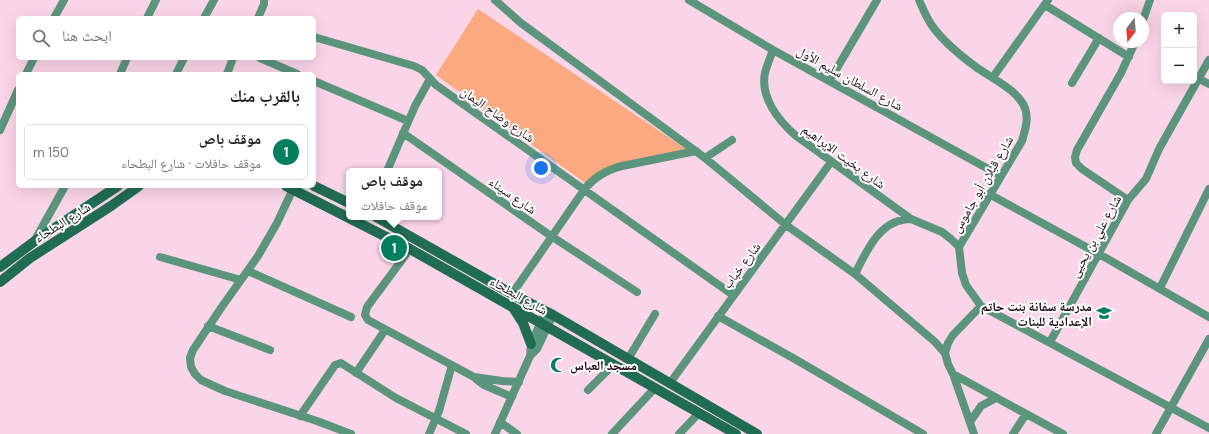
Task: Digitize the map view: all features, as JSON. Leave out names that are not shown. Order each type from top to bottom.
[{"type":"street","points":[[55,16],[64,0]]},
{"type":"street","points":[[148,16],[156,0]]},
{"type":"street","points":[[205,16],[214,0]]},
{"type":"street","points":[[259,16],[264,4],[264,0]]},
{"type":"street","points":[[495,0],[530,30],[696,151],[786,225],[855,274],[934,341],[945,353],[974,434]]},
{"type":"street","name":"شارع السلطان سليم الأول","points":[[689,0],[773,50],[830,80],[1001,176]]},
{"type":"street","points":[[830,80],[876,0]]},
{"type":"street","name":"شارع قبلان أبو جاموس","points":[[918,0],[933,27],[943,38],[976,67],[1017,96],[1025,107],[1027,117],[1026,129],[1022,141],[959,247],[962,273],[966,285],[982,306],[1209,428]]},
{"type":"street","points":[[1146,12],[1150,0]]},
{"type":"street","points":[[993,78],[1046,2],[1099,38],[1129,56]]},
{"type":"street","name":"شارع وضاح اليمان","points":[[316,38],[414,66],[422,70],[430,80],[441,89],[733,295]]},
{"type":"street","points":[[1072,83],[1099,38]]},
{"type":"street","points":[[1128,200],[1082,169],[1076,163],[1075,157],[1122,73],[1132,48]]},
{"type":"street","name":"شارع بخيت الإبراهيم","points":[[773,50],[765,74],[764,83],[769,99],[778,117],[785,126],[831,162],[911,219],[942,232],[959,247]]},
{"type":"street","points":[[27,72],[33,60]]},
{"type":"street","points":[[121,72],[126,60]]},
{"type":"street","points":[[177,72],[183,60]]},
{"type":"street","points":[[228,72],[232,60]]},
{"type":"street","points":[[265,60],[292,72]]},
{"type":"street","name":"شارع علي بن يحيى","points":[[1050,342],[1128,200],[1146,179],[1159,149],[1209,60]]},
{"type":"street","points":[[1199,79],[1209,84]]},
{"type":"street","points":[[388,168],[408,121],[430,80]]},
{"type":"street","points":[[316,82],[408,121]]},
{"type":"street","points":[[0,130],[16,94]]},
{"type":"street","name":"شارع سيناء","points":[[403,133],[551,236],[637,292]]},
{"type":"street","points":[[705,158],[732,140]]},
{"type":"street","points":[[512,294],[584,190],[596,177],[612,169],[633,163],[696,151]]},
{"type":"street","name":"شارع خباب","points":[[670,383],[831,162]]},
{"type":"street","points":[[316,187],[346,202]]},
{"type":"street","points":[[35,241],[64,188]]},
{"type":"street","name":"شارع البطحاء","points":[[0,267],[35,241],[115,188]]},
{"type":"street","name":"شارع البطحاء","points":[[0,282],[30,258],[137,188]]},
{"type":"street","points":[[288,188],[277,223],[248,271],[208,326],[193,350],[190,358],[191,367],[198,378],[230,393],[351,434]]},
{"type":"street","name":"شارع البطحاء","points":[[290,188],[346,216]]},
{"type":"street","points":[[1160,288],[1209,189]]},
{"type":"street","points":[[990,194],[1209,316]]},
{"type":"street","points":[[855,274],[867,251],[879,233],[903,219],[911,219]]},
{"type":"street","name":"شارع البطحاء","points":[[353,220],[410,249],[512,306],[654,389],[736,434]]},
{"type":"street","name":"شارع البطحاء","points":[[381,220],[512,294],[550,313],[758,434]]},
{"type":"street","points":[[410,249],[369,305],[366,312],[368,320],[474,377],[482,383],[512,397]]},
{"type":"street","points":[[160,257],[241,280]]},
{"type":"street","points":[[248,271],[351,318]]},
{"type":"street","points":[[495,434],[530,356],[531,344],[523,323],[512,306]]},
{"type":"street","points":[[945,353],[948,343],[953,335],[982,306]]},
{"type":"street","points":[[531,344],[550,313]]},
{"type":"street","points":[[628,359],[655,314]]},
{"type":"street","points":[[718,316],[923,434]]},
{"type":"street","points":[[530,356],[537,349],[544,325]]},
{"type":"street","points":[[208,326],[270,350]]},
{"type":"street","points":[[356,373],[385,330]]},
{"type":"street","points":[[1156,434],[1209,339]]},
{"type":"street","points":[[300,416],[336,364],[342,363],[396,398],[466,434]]},
{"type":"street","points":[[429,434],[436,419],[452,365]]},
{"type":"street","points":[[588,390],[613,365]]},
{"type":"street","points":[[953,374],[1062,434]]},
{"type":"street","points":[[474,377],[519,382]]},
{"type":"street","points":[[612,434],[654,389]]},
{"type":"street","points":[[970,422],[981,406],[996,398]]},
{"type":"street","points":[[679,434],[698,413]]},
{"type":"street","points":[[1013,434],[1026,414]]},
{"type":"street","points":[[500,422],[516,434]]},
{"type":"shaded area","points":[[478,9],[692,153],[627,161],[585,183],[436,75]]},
{"type":"place","name":"موقف باص","points":[[394,248]]},
{"type":"place","name":"مدرسة سفانة بنت حاتم الإعدادية للبنات","points":[[1104,313]]},
{"type":"place","name":"مسجد العباس","points":[[558,365]]}]
